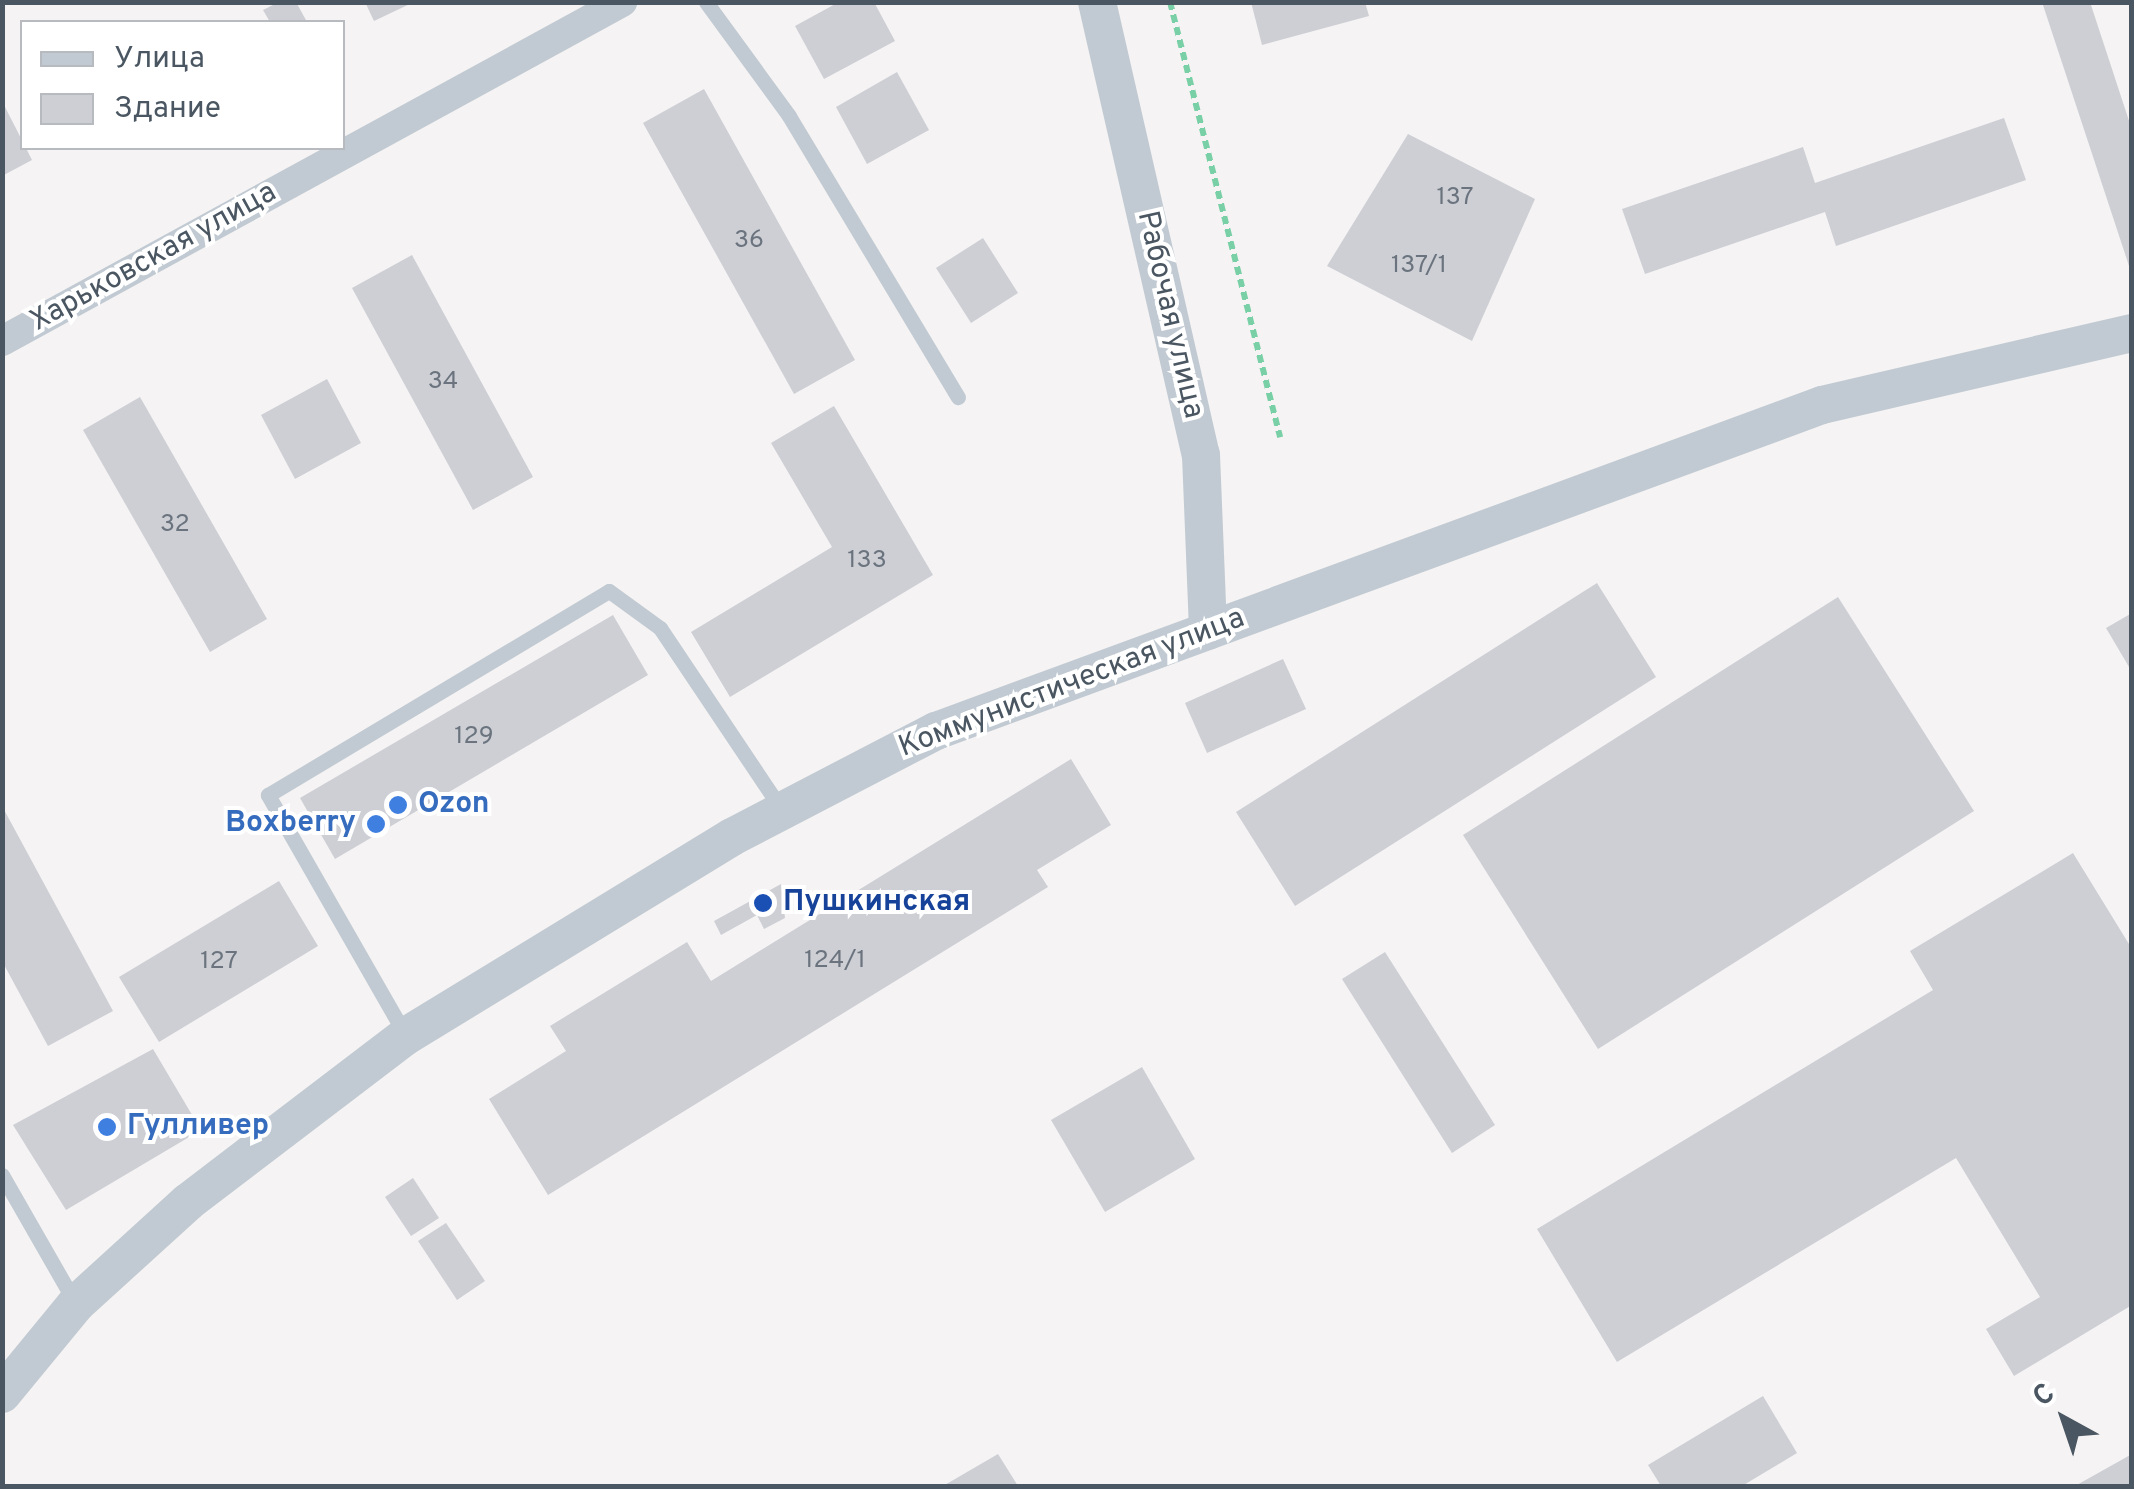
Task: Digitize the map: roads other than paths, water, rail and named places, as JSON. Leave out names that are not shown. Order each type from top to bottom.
[{"type":"street","name":"Рабочая улица","points":[[1097,2],[1201,455],[1208,631]]},
{"type":"street","name":"Харьковская улица","points":[[2,340],[615,4]]},
{"type":"street","name":"Коммунистическая улица","points":[[2,1394],[76,1304],[188,1202],[406,1036],[781,809],[936,731],[1822,405],[2132,333]]},
{"type":"lane","points":[[706,2],[789,116],[958,397]]},
{"type":"lane","points":[[406,1036],[268,795],[609,592],[660,628],[781,809]]},
{"type":"lane","points":[[2,1175],[76,1304]]},
{"type":"place","name":"Ozon","points":[[398,805]]},
{"type":"place","name":"Boxberry","points":[[376,824]]},
{"type":"place","name":"Пушкинская","points":[[763,903]]},
{"type":"place","name":"Гулливер","points":[[107,1127]]}]
